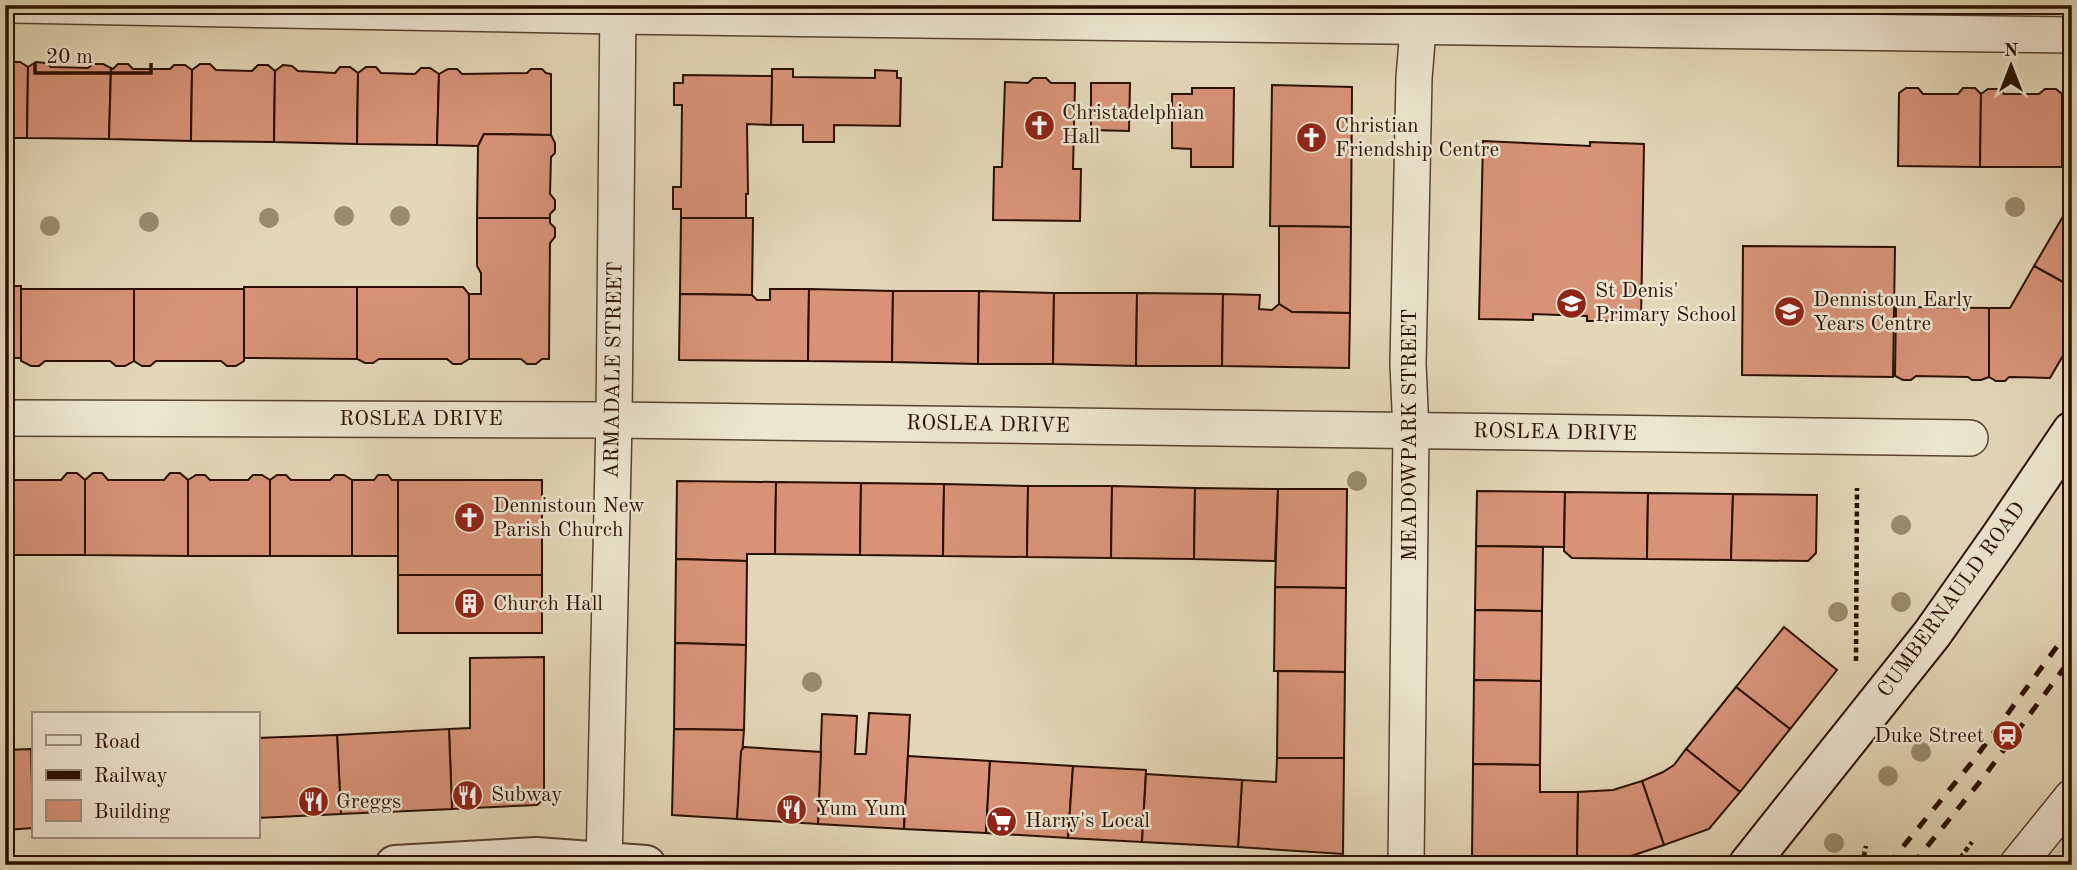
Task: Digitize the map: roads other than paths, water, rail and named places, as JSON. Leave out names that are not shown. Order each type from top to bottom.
[{"type":"main road","name":"CUMBERNAULD ROAD","points":[[1748,865],[1932,634],[2072,431]]},
{"type":"main road","points":[[395,865],[536,857],[646,865]]},
{"type":"street","points":[[14,5],[1420,16],[2072,35]]},
{"type":"street","name":"ARMADALE STREET","points":[[604,863],[614,420],[617,11]]},
{"type":"street","name":"MEADOWPARK STREET","points":[[1406,865],[1412,432],[1408,364],[1414,91],[1420,16]]},
{"type":"street","name":"ROSLEA DRIVE","points":[[5,418],[614,420],[1970,438]]},
{"type":"street","points":[[2017,865],[2072,797]]},
{"type":"railway","points":[[1888,865],[1973,761],[2072,626]]},
{"type":"railway","points":[[1912,865],[1983,778],[2072,657]]},
{"type":"place","name":"Christadelphian Hall","points":[[1039,125]]},
{"type":"place","name":"Christian Friendship Centre","points":[[1312,138]]},
{"type":"place","name":"St Denis' Primary School","points":[[1572,303]]},
{"type":"place","name":"Dennistoun Early Years Centre","points":[[1790,312]]},
{"type":"place","name":"Dennistoun New Parish Church","points":[[470,518]]},
{"type":"place","name":"Church Hall","points":[[470,604]]},
{"type":"place","name":"Duke Street","points":[[2007,736]]},
{"type":"place","name":"Subway","points":[[468,795]]},
{"type":"place","name":"Greggs","points":[[313,802]]},
{"type":"place","name":"Yum Yum","points":[[792,809]]},
{"type":"place","name":"Harry's Local","points":[[1002,821]]}]
